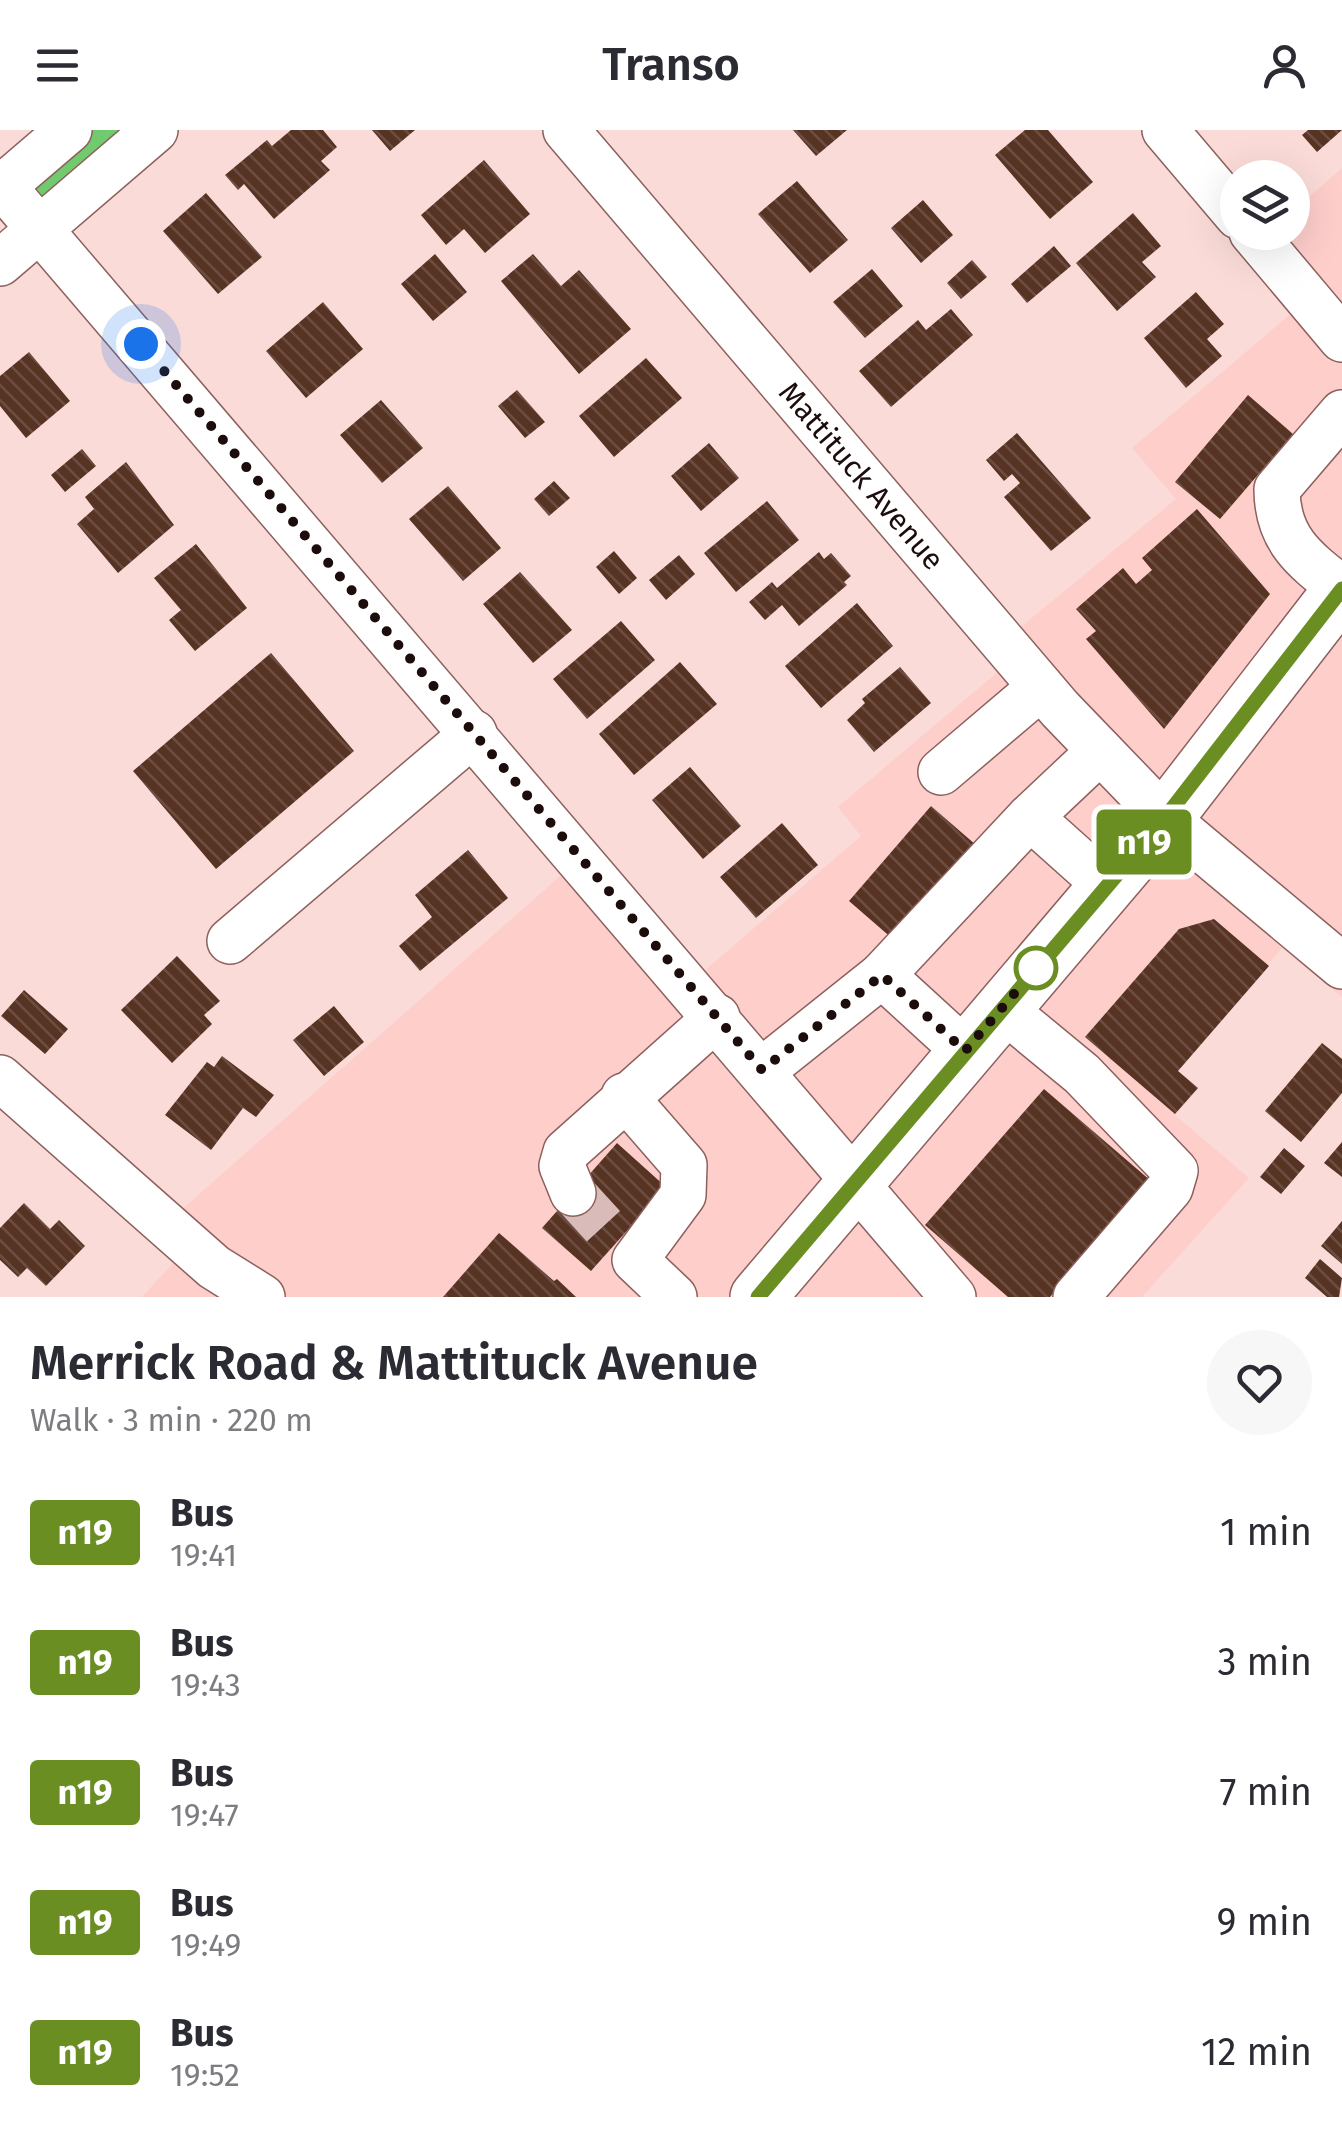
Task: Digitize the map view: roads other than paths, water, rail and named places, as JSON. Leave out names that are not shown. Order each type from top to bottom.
[{"type":"main road","points":[[758,1297],[1165,818],[1342,589]]},
{"type":"street","points":[[69,130],[1,186],[856,1178],[907,1247],[953,1297]]},
{"type":"street","points":[[0,263],[155,130]]},
{"type":"street","name":"Mattituck Avenue","points":[[566,130],[1041,687],[1165,818],[1342,966]]},
{"type":"street","points":[[1165,130],[1220,195]]},
{"type":"street","points":[[1267,250],[1342,339]]},
{"type":"street","points":[[1342,413],[1277,489],[1284,534],[1298,556],[1342,589]]},
{"type":"street","points":[[941,772],[1041,687]]},
{"type":"street","points":[[230,940],[474,733]]},
{"type":"street","points":[[762,1070],[882,975],[1030,817],[1100,750]]},
{"type":"street","points":[[1030,817],[1107,886]]},
{"type":"street","points":[[882,975],[965,1051]]},
{"type":"street","points":[[1002,1008],[1082,1074],[1175,1171],[1170,1188],[1076,1297]]},
{"type":"street","points":[[573,1192],[562,1166],[566,1152],[716,1017]]},
{"type":"street","points":[[0,1078],[214,1267],[262,1297]]},
{"type":"street","points":[[624,1096],[678,1156],[685,1180],[683,1196],[626,1250],[674,1297]]},
{"type":"tunnel","points":[[573,1193],[617,1241]]}]
